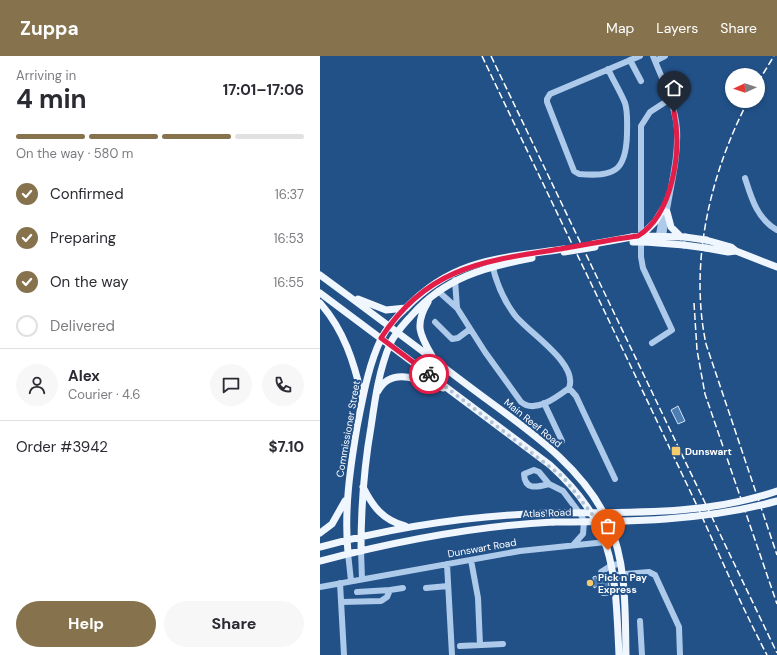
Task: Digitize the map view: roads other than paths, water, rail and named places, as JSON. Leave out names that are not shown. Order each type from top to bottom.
[{"type":"main road","points":[[640,237],[665,210]]},
{"type":"main road","points":[[665,210],[671,227],[683,240]]},
{"type":"main road","name":"Commissioner Street","points":[[348,553],[347,496],[362,399],[373,359],[381,338],[389,326],[423,291],[442,278],[466,268],[640,237],[706,240],[731,247],[736,251],[777,268]]},
{"type":"main road","name":"Commissioner Street","points":[[683,240],[706,248],[728,252],[736,251]]},
{"type":"main road","name":"Commissioner Street","points":[[360,550],[363,487],[375,397],[382,366],[390,344],[398,331],[420,306],[435,293],[455,280],[492,263]]},
{"type":"main road","name":"Main Reef Road","points":[[320,275],[398,331],[537,438],[572,470],[601,506],[614,534],[622,574],[626,655]]},
{"type":"main road","points":[[320,293],[390,344],[563,477],[595,518],[606,542],[612,565],[616,592],[619,655]]},
{"type":"main road","points":[[434,359],[423,340],[419,326],[422,311],[435,293]]},
{"type":"main road","points":[[347,295],[386,310],[406,308]]},
{"type":"main road","points":[[320,303],[336,323],[345,340],[362,399]]},
{"type":"main road","points":[[375,397],[382,385],[387,380],[397,376],[414,378],[449,390]]},
{"type":"main road","points":[[363,487],[370,500],[382,516],[394,523],[406,526]]},
{"type":"main road","name":"Atlas Road","points":[[320,547],[406,526],[488,516],[688,509],[744,500],[777,491]]},
{"type":"main road","points":[[320,533],[334,520],[347,496]]},
{"type":"main road","name":"Atlas Road","points":[[320,561],[360,550],[464,531],[553,522],[649,520],[697,517],[726,513],[777,501]]},
{"type":"street","points":[[608,69],[625,104],[627,116],[625,156],[621,166],[614,172],[579,174],[574,171],[547,98],[550,94],[608,69],[640,56]]},
{"type":"street","points":[[661,239],[677,140],[675,119],[670,99],[654,58],[665,56]]},
{"type":"street","points":[[630,60],[641,81]]},
{"type":"street","points":[[652,343],[672,330],[643,268],[641,257],[641,126],[650,112],[670,99]]},
{"type":"street","points":[[745,178],[753,203],[761,216],[777,230]]},
{"type":"street","points":[[492,263],[501,293],[513,312],[526,328],[552,349],[561,360],[570,378],[569,388],[576,396],[615,479]]},
{"type":"street","points":[[455,280],[457,308]]},
{"type":"street","points":[[435,293],[457,308],[521,402],[527,406],[533,407],[544,403],[569,388]]},
{"type":"street","points":[[435,322],[452,339],[458,338],[470,329]]},
{"type":"street","points":[[544,403],[562,441]]},
{"type":"street","points":[[549,484],[563,491],[584,521],[583,534],[574,544]]},
{"type":"street","name":"Dunswart Road","points":[[320,587],[362,578],[471,560],[574,544],[606,542]]},
{"type":"street","points":[[360,550],[362,578]]},
{"type":"street","points":[[348,553],[351,581]]},
{"type":"street","points":[[471,560],[478,598],[480,645]]},
{"type":"street","points":[[447,564],[452,655]]},
{"type":"street","points":[[600,576],[602,571],[612,565],[620,564]]},
{"type":"street","points":[[614,575],[650,572],[655,575],[679,627],[680,655]]},
{"type":"street","points":[[340,583],[344,655]]},
{"type":"street","points":[[426,588],[448,586]]},
{"type":"street","points":[[357,592],[403,588]]},
{"type":"street","points":[[601,588],[603,593],[616,592]]},
{"type":"street","points":[[341,602],[381,601],[387,597],[390,590]]},
{"type":"street","points":[[640,621],[642,655]]},
{"type":"street","points":[[460,646],[503,644]]},
{"type":"tunnel","points":[[600,576],[601,588]]},
{"type":"railway","points":[[482,56],[767,655]]},
{"type":"railway","points":[[491,56],[777,653]]},
{"type":"railway","points":[[765,71],[774,56]]},
{"type":"railway","points":[[745,108],[723,158],[706,220],[700,282],[701,313],[706,344],[777,555]]},
{"type":"railway","points":[[694,303],[697,350],[705,394],[777,604]]},
{"type":"place","name":"Dunswart","points":[[676,451]]},
{"type":"place","name":"Pick n Pay Express","points":[[590,583]]}]
